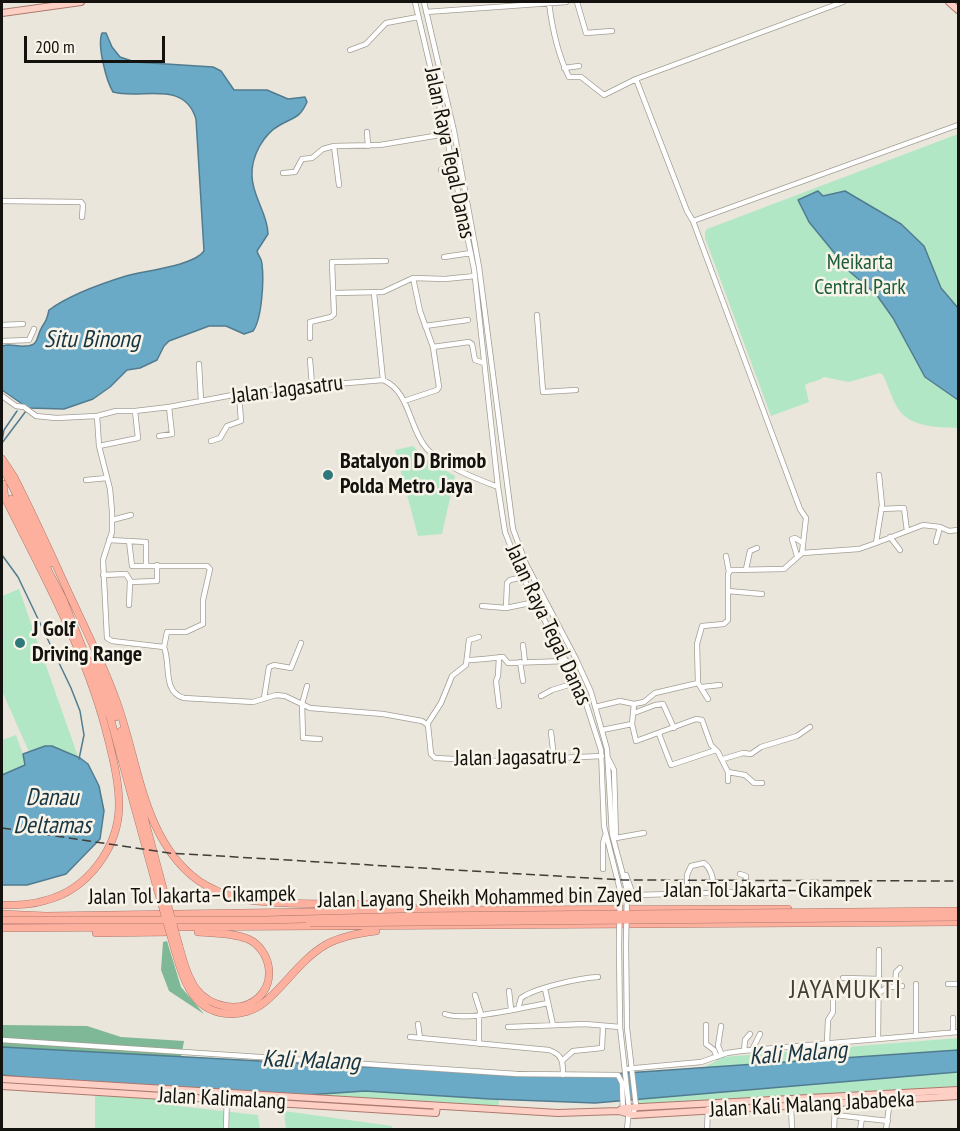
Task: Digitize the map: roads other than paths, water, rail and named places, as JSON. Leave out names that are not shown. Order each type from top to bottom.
[{"type":"highway","points":[[2,459],[14,477],[93,643],[116,700],[160,888]]},
{"type":"highway","points":[[2,465],[56,572],[88,642],[148,808],[163,839],[187,872],[207,886],[234,897],[257,901],[395,905],[437,910]]},
{"type":"highway","points":[[2,483],[59,590],[110,717],[177,946],[183,974],[194,996],[202,1004],[215,1011],[232,1014],[247,1011],[264,1003],[292,973],[327,944],[360,933],[408,927]]},
{"type":"highway","points":[[2,483],[5,498],[47,579],[97,697],[117,775],[119,805],[116,828],[110,845],[98,865],[81,882],[48,900],[32,904],[2,905]]},
{"type":"highway","name":"Jalan Tol Jakarta–Cikampek","points":[[2,914],[46,916],[437,910],[958,910]]},
{"type":"highway","name":"Jalan Layang Sheikh Mohammed bin Zayed","points":[[2,922],[958,910]]},
{"type":"highway","name":"Jalan Layang Sheikh Mohammed bin Zayed","points":[[2,922],[199,925],[958,917]]},
{"type":"highway","name":"Jalan Tol Jakarta–Cikampek","points":[[2,928],[958,922]]},
{"type":"highway","points":[[54,929],[69,932],[200,932],[240,937],[256,944],[266,958],[269,971],[264,991],[257,999],[241,1006],[223,1006],[212,1002],[200,993],[192,982],[177,946]]},
{"type":"main road","points":[[2,13],[81,2]]},
{"type":"main road","points":[[949,2],[958,10]]},
{"type":"main road","name":"Jalan Kalimalang","points":[[2,1079],[227,1097]]},
{"type":"main road","name":"Jalan Kalimalang","points":[[2,1086],[436,1109],[558,1113],[628,1110]]},
{"type":"main road","name":"Jalan Kali Malang Jababeka","points":[[628,1110],[660,1110],[958,1090]]},
{"type":"main road","name":"Jalan Kali Malang Jababeka","points":[[708,1107],[958,1096]]},
{"type":"street","name":"Jalan Raya Tegal Danas","points":[[415,2],[471,253],[477,268],[475,276],[484,363],[505,532],[535,602],[584,694],[602,756],[606,835],[620,890],[620,1027],[628,1110]]},
{"type":"street","name":"Jalan Raya Tegal Danas","points":[[424,2],[454,131],[477,268],[513,529],[518,546],[591,692],[608,758],[612,834],[627,890],[627,1028],[632,1070],[628,1110]]},
{"type":"street","points":[[426,12],[566,2]]},
{"type":"street","points":[[577,2],[586,33],[612,31]]},
{"type":"street","points":[[549,3],[564,68],[569,77],[581,77],[604,95],[636,79],[843,2]]},
{"type":"street","points":[[350,50],[366,44],[386,23],[418,17]]},
{"type":"street","points":[[564,68],[579,66]]},
{"type":"street","points":[[636,79],[687,211],[693,221],[754,390],[806,518],[800,554],[792,563],[784,568],[729,572]]},
{"type":"street","points":[[435,86],[443,84]]},
{"type":"street","points":[[693,221],[958,125]]},
{"type":"street","points":[[367,132],[368,146]]},
{"type":"street","points":[[283,173],[295,172],[302,159],[313,157],[319,151],[334,146],[368,146],[446,134]]},
{"type":"street","points":[[334,146],[339,185]]},
{"type":"street","points":[[441,170],[453,167]]},
{"type":"street","points":[[2,201],[81,202],[82,217]]},
{"type":"street","points":[[444,257],[471,253]]},
{"type":"street","points":[[310,338],[310,322],[334,314],[331,264],[333,261],[386,261]]},
{"type":"street","points":[[333,293],[390,291],[413,278],[445,279],[475,276]]},
{"type":"street","points":[[404,401],[439,390],[433,347],[420,311],[413,278]]},
{"type":"street","points":[[374,293],[383,380],[396,387],[422,442],[433,455],[471,476],[498,487],[506,487]]},
{"type":"street","points":[[537,315],[543,392],[576,390]]},
{"type":"street","points":[[425,326],[468,320]]},
{"type":"street","points":[[2,325],[23,324]]},
{"type":"street","points":[[2,340],[28,340],[32,337],[34,329]]},
{"type":"street","points":[[433,347],[469,342],[472,344],[475,360],[484,363]]},
{"type":"street","points":[[310,360],[312,385]]},
{"type":"street","points":[[199,364],[201,401]]},
{"type":"street","name":"Jalan Jagasatru","points":[[2,396],[36,416],[47,418],[97,416],[116,411],[169,407],[239,394],[312,385],[383,380]]},
{"type":"street","points":[[212,441],[220,438],[227,426],[241,421],[239,394]]},
{"type":"street","points":[[159,436],[172,434],[169,407]]},
{"type":"street","points":[[99,447],[138,438],[135,411]]},
{"type":"street","points":[[97,416],[99,447],[107,478],[112,520],[104,553],[103,575],[108,639],[164,647]]},
{"type":"street","points":[[876,543],[881,509],[879,475]]},
{"type":"street","points":[[86,480],[107,478]]},
{"type":"street","points":[[881,509],[904,508],[907,531]]},
{"type":"street","points":[[112,520],[131,515]]},
{"type":"street","points":[[800,554],[859,549],[928,524],[949,531],[958,530]]},
{"type":"street","points":[[936,543],[940,527]]},
{"type":"street","points":[[890,537],[900,550]]},
{"type":"street","points":[[800,554],[792,539],[795,538],[803,543]]},
{"type":"street","points":[[109,540],[147,543],[146,565]]},
{"type":"street","points":[[129,541],[131,566],[207,566],[210,569],[203,600],[203,624],[186,632],[167,632],[164,647],[170,686],[175,695],[184,698],[253,702],[272,695],[285,696],[310,708],[383,714],[428,723],[441,703],[451,678],[466,666],[468,641],[479,637]]},
{"type":"street","points":[[746,569],[750,551],[757,548]]},
{"type":"street","points":[[708,699],[700,685],[697,644],[700,628],[705,625],[727,623],[729,572],[726,556]]},
{"type":"street","points":[[130,581],[157,581],[157,565]]},
{"type":"street","points":[[103,575],[126,574],[130,581],[129,605]]},
{"type":"street","points":[[506,608],[507,583],[523,577]]},
{"type":"street","points":[[728,591],[762,594]]},
{"type":"street","points":[[483,606],[506,608],[535,602]]},
{"type":"street","points":[[264,698],[269,667],[274,665],[291,668],[301,643]]},
{"type":"street","points":[[523,645],[523,681]]},
{"type":"street","points":[[499,657],[496,681],[499,705]]},
{"type":"street","points":[[467,660],[490,660],[502,657],[508,663],[567,661]]},
{"type":"street","points":[[541,696],[578,682]]},
{"type":"street","points":[[595,707],[620,701],[634,704],[644,702],[656,693],[665,690],[700,685],[720,685]]},
{"type":"street","points":[[307,686],[302,704],[303,738],[320,739]]},
{"type":"street","points":[[634,704],[632,724],[634,739],[638,742],[696,719],[702,720],[711,745],[723,759],[728,772],[728,781]]},
{"type":"street","points":[[634,713],[663,704],[674,728]]},
{"type":"street","name":"Jalan Jagasatru 2","points":[[428,723],[431,754],[435,758],[482,761],[602,756]]},
{"type":"street","points":[[602,730],[632,724]]},
{"type":"street","points":[[723,759],[743,753],[751,754],[761,747],[797,736],[810,726]]},
{"type":"street","points":[[551,732],[554,758]]},
{"type":"street","points":[[659,734],[671,765],[716,750]]},
{"type":"street","points":[[608,758],[613,767],[616,838],[633,893],[637,895],[744,891],[746,876],[740,874]]},
{"type":"street","points":[[728,772],[745,775],[754,783],[762,783]]},
{"type":"street","points":[[616,838],[644,833]]},
{"type":"street","points":[[603,869],[603,843],[606,835]]},
{"type":"street","points":[[687,893],[687,875],[691,866],[704,863],[709,866],[715,892]]},
{"type":"street","points":[[878,1038],[879,950]]},
{"type":"street","points":[[895,987],[896,972],[900,968]]},
{"type":"street","points":[[518,1008],[519,1002],[531,992],[580,978],[598,977]]},
{"type":"street","points":[[843,978],[880,979]]},
{"type":"street","points":[[916,984],[916,1035]]},
{"type":"street","points":[[948,984],[958,984]]},
{"type":"street","points":[[879,992],[888,987],[902,986]]},
{"type":"street","points":[[545,989],[553,1025]]},
{"type":"street","points":[[508,990],[511,1009]]},
{"type":"street","points":[[827,1043],[828,1020],[833,1012],[833,994]]},
{"type":"street","points":[[475,995],[480,1014],[479,1044]]},
{"type":"street","points":[[445,1014],[452,1016],[480,1014],[548,1003]]},
{"type":"street","points":[[626,1071],[701,1062],[752,1050],[956,1032],[953,1018]]},
{"type":"street","points":[[418,1024],[420,1038]]},
{"type":"street","points":[[508,1027],[553,1025],[620,1027]]},
{"type":"street","points":[[706,1025],[706,1044],[719,1056]]},
{"type":"street","points":[[563,1060],[573,1051],[603,1048],[603,1026]]},
{"type":"street","points":[[719,1056],[721,1026]]},
{"type":"street","points":[[744,1051],[745,1040],[750,1034]]},
{"type":"street","points":[[752,1050],[760,1034]]},
{"type":"street","points":[[410,1037],[549,1050],[558,1053],[563,1060],[563,1075]]},
{"type":"street","points":[[2,1040],[517,1074],[619,1076]]},
{"type":"street","points":[[623,1058],[619,1076],[628,1110],[627,1130]]},
{"type":"street","points":[[226,1130],[227,1097]]},
{"type":"street","points":[[886,1130],[890,1100]]},
{"type":"street","points":[[834,1130],[835,1103]]},
{"type":"street","points":[[791,1105],[792,1130]]},
{"type":"street","points":[[706,1130],[708,1107]]},
{"type":"street","points":[[835,1115],[888,1120]]},
{"type":"street","points":[[860,1130],[862,1118]]},
{"type":"water","name":"Situ Binong","points":[[102,33],[106,33],[112,47],[120,57],[135,62],[213,67],[221,71],[234,90],[267,90],[288,99],[305,97],[307,102],[299,114],[274,129],[263,140],[252,169],[254,191],[266,219],[268,234],[257,251],[263,271],[260,309],[253,331],[244,334],[226,326],[209,326],[169,341],[157,360],[140,368],[127,370],[110,387],[93,399],[64,409],[28,408],[2,390],[2,346],[30,346],[33,344],[37,340],[49,310],[76,294],[126,276],[190,261],[204,251],[196,119],[190,107],[182,99],[172,95],[113,92],[103,63]]},
{"type":"water","points":[[818,191],[823,196],[845,191],[901,224],[924,246],[941,288],[958,308],[958,400],[925,377],[893,318],[876,294],[850,272],[809,222],[798,200]]},
{"type":"water","name":"Danau Deltamas","points":[[45,746],[52,746],[88,764],[99,786],[104,811],[100,839],[66,874],[27,885],[2,885],[2,775],[25,765],[23,754]]},
{"type":"water","points":[[2,1047],[371,1067],[597,1075],[958,1050],[958,1072],[595,1103],[365,1091],[292,1096],[95,1085],[2,1075]]},
{"type":"waterway","points":[[2,441],[4,430],[17,411]]},
{"type":"waterway","points":[[2,443],[26,411]]},
{"type":"waterway","points":[[2,555],[18,577],[80,711],[84,735],[79,759]]},
{"type":"railway","points":[[2,828],[169,853],[623,880],[958,881]]},
{"type":"place","name":"Batalyon D Brimob Polda Metro Jaya","points":[[328,475]]},
{"type":"place","name":"J Golf Driving Range","points":[[20,643]]},
{"type":"district","name":"JAYAMUKTI","points":[[846,991]]},
{"type":"park label","name":"Meikarta Central Park","points":[[860,276]]},
{"type":"water label","name":"Kali Malang","points":[[798,1054]]},
{"type":"water label","name":"Kali Malang","points":[[311,1061]]}]
